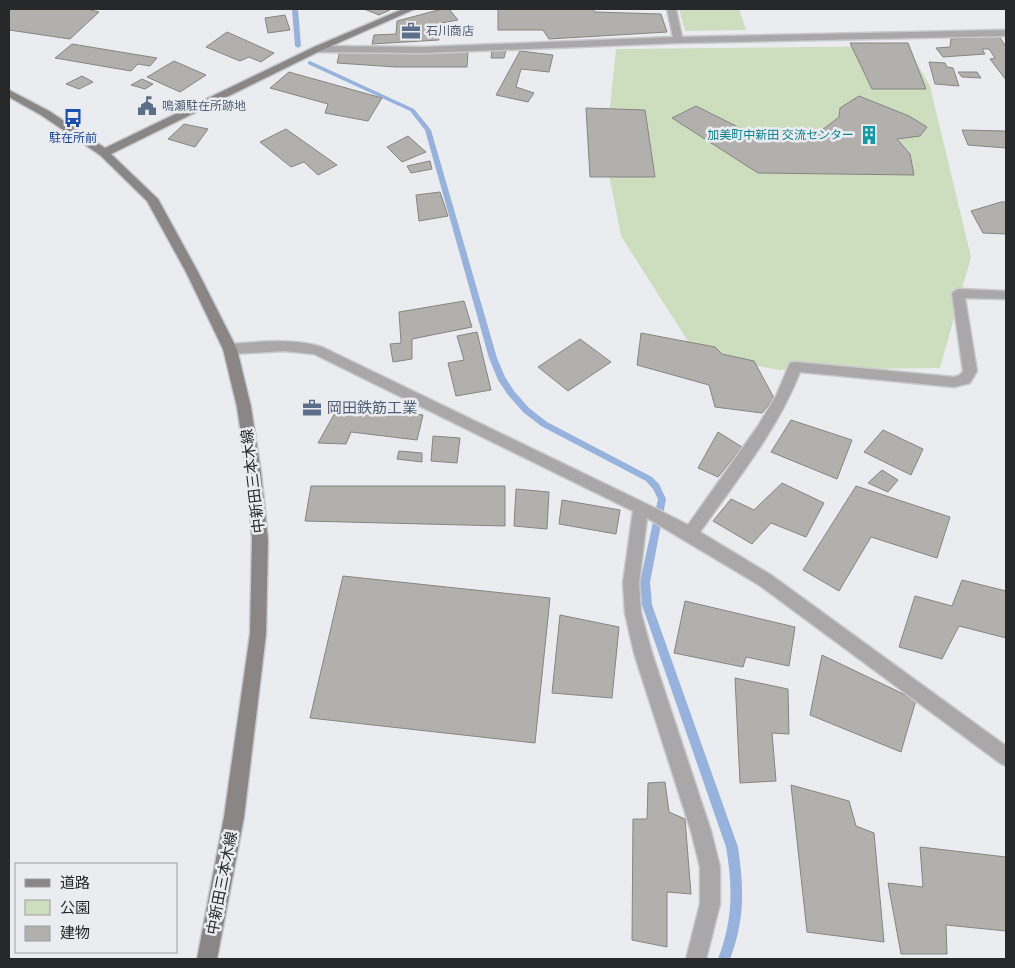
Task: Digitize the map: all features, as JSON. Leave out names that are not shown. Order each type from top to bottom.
[{"type":"main road","points":[[104,153],[395,11],[410,9]]},
{"type":"main road","name":"中新田三本木線","points":[[9,93],[45,113],[104,153],[152,199],[192,272],[230,349],[244,407],[254,473],[260,540],[258,634],[234,817],[207,959]]},
{"type":"street","points":[[671,9],[678,40]]},
{"type":"street","points":[[317,49],[424,50],[678,40],[1006,34]]},
{"type":"street","points":[[690,534],[778,405],[795,367],[954,382],[965,379],[970,371],[958,293],[1006,294]]},
{"type":"street","points":[[230,349],[300,346],[317,350],[669,521],[765,580],[1006,757]]},
{"type":"street","points":[[646,510],[631,583],[633,613],[643,653],[701,831],[710,867],[710,904],[696,959]]},
{"type":"green space","points":[[679,9],[739,9],[746,30],[685,31]]},
{"type":"green space","points":[[907,46],[930,86],[971,257],[940,368],[779,370],[696,354],[621,236],[609,175],[609,116],[616,49]]},
{"type":"building","points":[[11,9],[87,9],[99,12],[70,39],[9,30],[9,11]]},
{"type":"building","points":[[364,9],[389,9],[390,10],[379,15]]},
{"type":"building","points":[[442,9],[449,9],[458,20],[436,24],[439,40],[372,44],[374,35],[396,34],[397,21]]},
{"type":"building","points":[[498,9],[593,9],[595,12],[661,14],[667,32],[549,39],[543,30],[498,30]]},
{"type":"building","points":[[285,15],[290,30],[268,33],[265,18]]},
{"type":"building","points":[[227,32],[274,53],[261,62],[249,57],[240,61],[206,47]]},
{"type":"building","points":[[999,36],[1006,47],[1006,80],[990,59],[995,58],[989,49],[982,49],[985,54],[943,57],[936,48],[950,47],[951,39]]},
{"type":"building","points":[[850,43],[908,43],[926,89],[872,89]]},
{"type":"building","points":[[72,44],[157,58],[150,66],[138,64],[131,71],[55,58]]},
{"type":"building","points":[[506,50],[504,58],[491,58],[492,51]]},
{"type":"building","points":[[340,51],[468,52],[467,67],[396,67],[337,63]]},
{"type":"building","points":[[520,51],[553,55],[549,72],[521,69],[516,87],[534,93],[528,102],[496,95]]},
{"type":"building","points":[[174,61],[206,75],[180,92],[147,77]]},
{"type":"building","points":[[929,62],[945,63],[947,67],[953,68],[959,86],[935,84]]},
{"type":"building","points":[[289,72],[382,98],[368,121],[325,113],[328,104],[270,88]]},
{"type":"building","points":[[958,72],[977,72],[981,78],[962,77]]},
{"type":"building","points":[[82,76],[93,82],[79,89],[66,84]]},
{"type":"building","points":[[142,79],[153,84],[145,89],[131,85]]},
{"type":"building","name":"加美町中新田 交流センター","points":[[859,96],[909,116],[927,127],[920,136],[897,139],[910,154],[914,175],[758,173],[672,118],[696,106],[756,136],[774,132],[813,137],[839,117],[840,108]]},
{"type":"building","points":[[586,108],[645,110],[655,177],[590,177]]},
{"type":"building","points":[[184,124],[208,129],[195,147],[168,139]]},
{"type":"building","points":[[286,129],[337,165],[318,175],[304,162],[291,167],[260,142]]},
{"type":"building","points":[[962,130],[1006,131],[1006,148],[968,145]]},
{"type":"building","points":[[408,136],[426,152],[402,162],[387,147]]},
{"type":"building","points":[[430,161],[432,169],[411,173],[407,166]]},
{"type":"building","points":[[440,192],[448,216],[419,221],[416,195]]},
{"type":"building","points":[[1006,202],[1006,234],[983,233],[971,211]]},
{"type":"building","points":[[464,301],[472,327],[412,339],[412,359],[393,362],[390,344],[401,343],[399,312]]},
{"type":"building","points":[[477,332],[491,390],[456,396],[448,363],[464,360],[457,336]]},
{"type":"building","points":[[641,333],[715,347],[722,354],[754,361],[774,398],[762,413],[715,407],[709,385],[637,365]]},
{"type":"building","points":[[580,339],[611,362],[568,391],[538,367]]},
{"type":"building","points":[[341,402],[423,415],[417,440],[351,432],[346,444],[318,443]]},
{"type":"building","points":[[791,420],[852,440],[837,479],[771,452]]},
{"type":"building","points":[[883,430],[923,449],[911,475],[864,452]]},
{"type":"building","points":[[718,432],[742,447],[718,477],[698,468]]},
{"type":"building","points":[[433,436],[460,438],[457,463],[431,461]]},
{"type":"building","points":[[399,451],[422,453],[422,462],[397,459]]},
{"type":"building","points":[[882,470],[898,480],[888,492],[868,483]]},
{"type":"building","points":[[782,483],[824,503],[806,537],[771,523],[752,544],[713,521],[731,499],[754,510]]},
{"type":"building","points":[[311,486],[505,486],[505,526],[305,521]]},
{"type":"building","points":[[856,486],[950,517],[937,558],[871,537],[839,591],[803,570]]},
{"type":"building","points":[[516,489],[549,492],[547,529],[514,526]]},
{"type":"building","points":[[562,500],[620,510],[616,534],[559,524]]},
{"type":"building","points":[[343,576],[550,598],[535,743],[310,718]]},
{"type":"building","points":[[962,580],[1006,591],[1006,638],[959,626],[942,659],[899,647],[915,596],[952,606]]},
{"type":"building","points":[[685,601],[795,627],[789,666],[746,657],[743,667],[674,653]]},
{"type":"building","points":[[560,615],[619,627],[612,698],[552,693]]},
{"type":"building","points":[[822,655],[916,700],[901,752],[810,715]]},
{"type":"building","points":[[735,678],[788,689],[789,734],[772,733],[776,781],[740,783]]},
{"type":"building","points":[[665,782],[669,812],[685,819],[691,894],[667,892],[667,947],[632,940],[633,819],[647,819],[648,783]]},
{"type":"building","points":[[791,785],[849,801],[856,826],[874,833],[884,942],[807,932]]},
{"type":"building","points":[[920,847],[1006,857],[1006,931],[946,925],[947,954],[901,954],[888,883],[923,887]]},
{"type":"waterway","points":[[295,9],[298,46]]},
{"type":"waterway","points":[[310,63],[412,110],[428,130],[493,358],[501,378],[511,393],[526,410],[544,424],[649,479],[656,487],[662,499],[645,582],[647,605],[732,847],[737,904],[730,945],[724,959]]},
{"type":"place","name":"石川商店","points":[[411,31]]},
{"type":"place","name":"鳴瀬駐在所跡地","points":[[147,106]]},
{"type":"place","name":"駐在所前","points":[[73,118]]},
{"type":"place","name":"加美町中新田 交流センター","points":[[869,135]]},
{"type":"place","name":"岡田鉄筋工業","points":[[312,408]]}]
